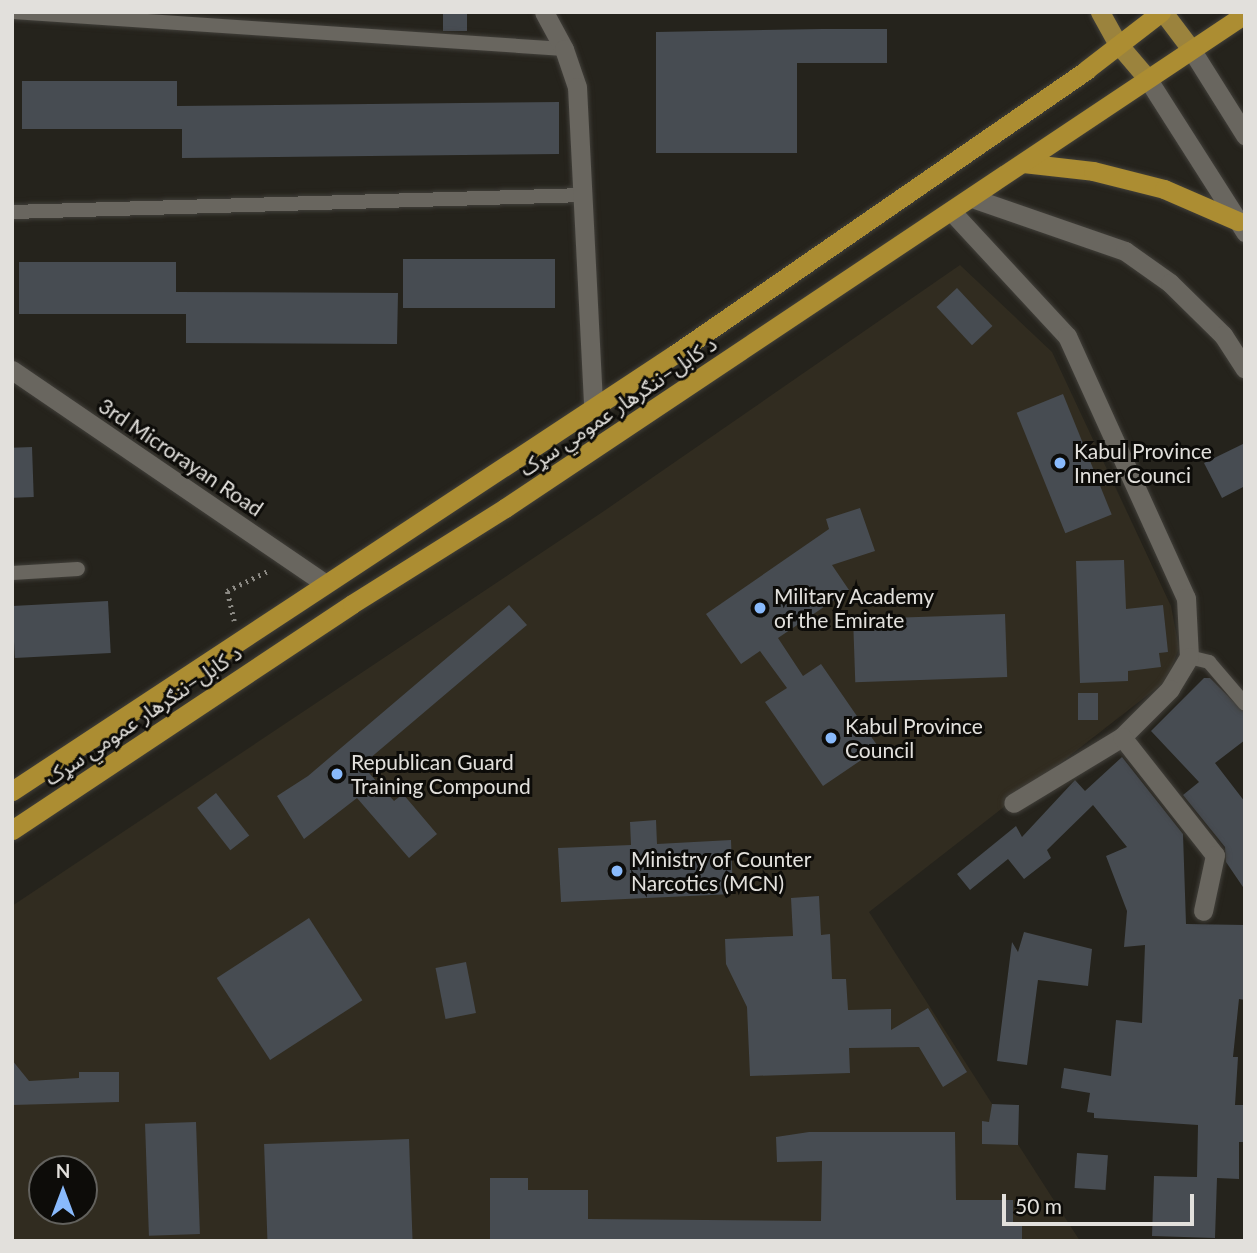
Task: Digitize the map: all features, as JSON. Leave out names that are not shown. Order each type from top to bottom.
[{"type":"highway","name":"د کابل–ننګرهار عمومي سړک","points":[[12,790],[593,407],[1064,86],[1162,12]]},
{"type":"highway","name":"د کابل–ننګرهار عمومي سړک","points":[[12,830],[952,212],[1245,14]]},
{"type":"highway","points":[[1023,163],[1093,171],[1164,189],[1241,227]]},
{"type":"main road","points":[[1100,12],[1118,44],[1147,78]]},
{"type":"main road","points":[[1162,12],[1191,49]]},
{"type":"street","points":[[544,12],[564,49],[577,87],[593,407]]},
{"type":"street","points":[[1191,49],[1245,135]]},
{"type":"street","points":[[1147,78],[1241,227]]},
{"type":"street","points":[[972,198],[1125,251],[1170,283],[1223,335],[1245,369]]},
{"type":"street","points":[[952,212],[1068,336],[1186,598],[1189,657],[1170,689],[1122,737],[1013,803]]},
{"type":"street","name":"3rd Microrayan Road","points":[[12,370],[324,583]]},
{"type":"street","points":[[1122,737],[1215,855],[1203,911]]},
{"type":"lane","points":[[13,12],[564,49]]},
{"type":"lane","points":[[12,212],[584,195]]},
{"type":"lane","points":[[12,573],[78,569]]},
{"type":"lane","points":[[1189,657],[1209,662],[1245,704]]},
{"type":"path","points":[[222,631],[234,623],[228,591],[291,559]]},
{"type":"shaded area","points":[[960,265],[1052,352],[1171,606],[1179,648],[1167,680],[869,912],[1080,1241],[12,1241],[12,906],[604,511]]},
{"type":"building","points":[[443,12],[467,12],[467,31],[443,31]]},
{"type":"building","points":[[887,29],[887,63],[797,63],[797,153],[656,153],[656,32]]},
{"type":"building","points":[[22,81],[177,81],[177,106],[559,102],[559,154],[182,158],[182,129],[22,129]]},
{"type":"building","points":[[403,259],[555,259],[555,308],[403,308]]},
{"type":"building","points":[[19,262],[176,262],[176,292],[398,293],[397,344],[186,343],[186,314],[19,314]]},
{"type":"building","points":[[957,288],[992,326],[972,345],[937,307]]},
{"type":"building","points":[[1063,394],[1112,515],[1065,533],[1017,413]]},
{"type":"building","points":[[1245,443],[1245,486],[1222,498],[1204,463]]},
{"type":"building","points":[[32,447],[34,497],[14,498],[12,448]]},
{"type":"building","points":[[860,508],[875,551],[832,565],[849,590],[778,638],[803,676],[821,664],[879,748],[823,786],[765,702],[787,688],[760,651],[741,664],[706,614],[829,529],[826,519]]},
{"type":"building","points":[[1124,560],[1126,609],[1163,605],[1168,652],[1159,653],[1161,667],[1128,671],[1128,681],[1080,683],[1076,561]]},
{"type":"building","points":[[108,601],[111,653],[15,658],[12,606]]},
{"type":"building","points":[[509,605],[527,625],[362,765],[394,801],[403,794],[437,834],[409,858],[357,798],[304,839],[277,796],[308,776]]},
{"type":"building","points":[[1005,614],[1007,677],[855,682],[853,619]]},
{"type":"building","points":[[1204,678],[1210,678],[1245,713],[1245,740],[1215,763],[1245,802],[1245,890],[1226,862],[1225,847],[1183,795],[1199,782],[1151,731]]},
{"type":"building","points":[[1078,693],[1098,693],[1098,720],[1078,720]]},
{"type":"building","points":[[1122,757],[1183,834],[1186,924],[1245,925],[1245,1000],[1239,999],[1233,1057],[1238,1057],[1235,1105],[1245,1105],[1245,1142],[1239,1142],[1239,1179],[1217,1178],[1215,1238],[1152,1236],[1154,1176],[1197,1177],[1198,1125],[1094,1118],[1094,1113],[1087,1112],[1090,1093],[1061,1088],[1064,1068],[1111,1076],[1116,1020],[1142,1023],[1145,945],[1124,947],[1127,911],[1106,856],[1127,847],[1093,805],[1047,850],[1051,858],[1024,879],[1008,859],[970,890],[957,874],[1016,826],[1022,837],[1075,780],[1085,791]]},
{"type":"building","points":[[216,793],[249,836],[230,850],[197,808]]},
{"type":"building","points":[[656,820],[657,844],[731,840],[733,894],[561,902],[558,848],[631,845],[630,822]]},
{"type":"building","points":[[819,896],[821,935],[830,934],[832,979],[846,979],[848,1010],[891,1009],[891,1030],[928,1008],[967,1072],[943,1087],[919,1047],[849,1048],[850,1073],[750,1076],[747,1007],[726,964],[725,939],[793,936],[791,898]]},
{"type":"building","points":[[309,918],[362,1000],[270,1060],[217,978]]},
{"type":"building","points":[[1024,932],[1092,949],[1088,986],[1038,980],[1027,1065],[997,1061],[1012,942],[1018,952]]},
{"type":"building","points":[[466,962],[476,1013],[445,1019],[436,968]]},
{"type":"building","points":[[12,1060],[29,1081],[79,1078],[79,1072],[119,1072],[119,1102],[12,1105]]},
{"type":"building","points":[[992,1104],[1019,1105],[1018,1145],[982,1144],[982,1121],[989,1122]]},
{"type":"building","points":[[196,1122],[200,1234],[149,1236],[145,1124]]},
{"type":"building","points":[[809,1132],[955,1132],[956,1200],[1013,1200],[1013,1222],[1022,1222],[1022,1241],[490,1241],[490,1178],[528,1178],[528,1190],[588,1190],[588,1219],[821,1221],[822,1161],[777,1162],[776,1137]]},
{"type":"building","points":[[409,1139],[413,1241],[267,1241],[264,1144]]},
{"type":"building","points":[[1077,1153],[1108,1155],[1105,1190],[1075,1188]]},
{"type":"place","name":"Kabul Province Inner Counci","points":[[1060,463]]},
{"type":"place","name":"Military Academy of the Emirate","points":[[760,608]]},
{"type":"place","name":"Kabul Province Council","points":[[831,738]]},
{"type":"place","name":"Republican Guard Training Compound","points":[[337,774]]},
{"type":"place","name":"Ministry of Counter Narcotics (MCN)","points":[[617,871]]}]
